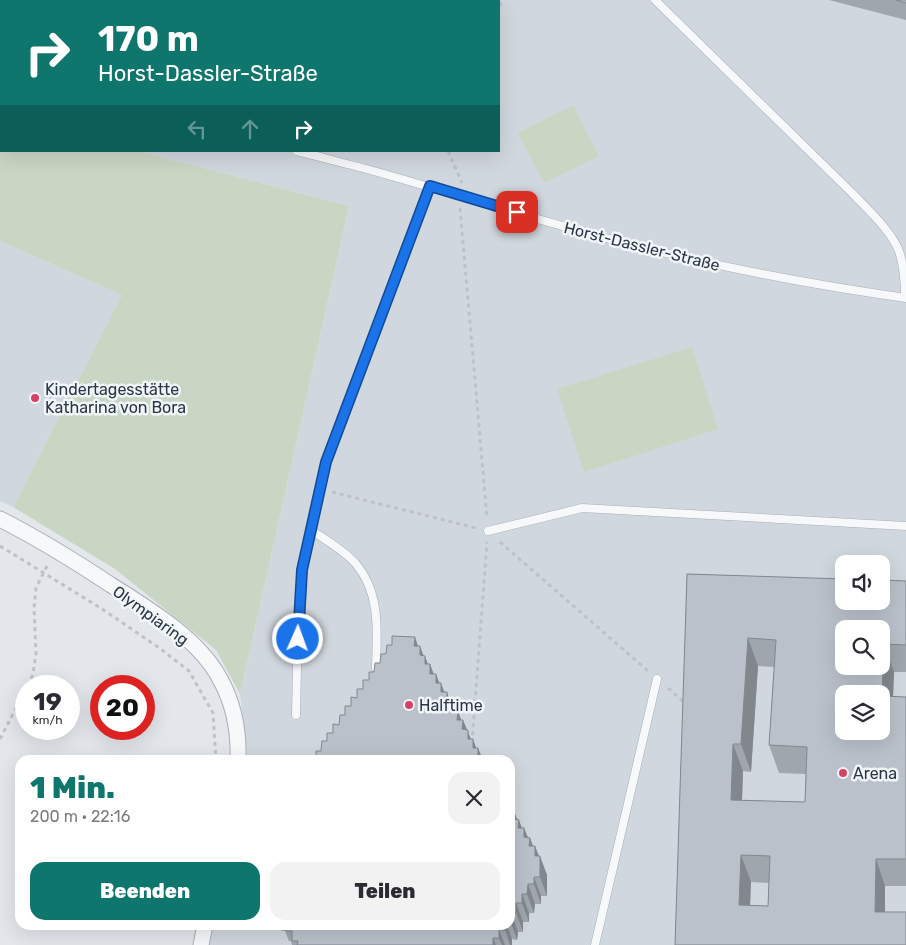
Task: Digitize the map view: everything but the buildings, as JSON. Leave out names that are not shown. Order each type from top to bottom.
[{"type":"street","name":"Olympiaring","points":[[0,519],[57,550],[144,606],[184,637],[207,659],[220,679],[230,703],[236,723],[238,755]]},
{"type":"street","points":[[201,945],[204,930]]},
{"type":"lane","name":"Horst-Dassler-Straße","points":[[301,152],[430,186],[566,228],[701,262],[767,276],[906,298],[904,275],[898,250],[877,220],[852,193],[655,0]]},
{"type":"lane","points":[[296,715],[299,598],[302,570],[319,489],[333,441],[430,186]]},
{"type":"lane","points":[[488,531],[582,508],[906,526]]},
{"type":"lane","points":[[310,529],[344,553],[355,563],[365,577],[378,620],[376,668]]},
{"type":"lane","points":[[595,945],[657,679]]},
{"type":"path","points":[[448,152],[468,197]]},
{"type":"path","points":[[459,195],[488,531],[472,748]]},
{"type":"path","points":[[319,489],[488,531],[693,710]]},
{"type":"path","points":[[0,546],[98,607],[158,647],[189,671],[213,713],[216,755]]},
{"type":"path","points":[[33,675],[36,653],[34,608],[36,588],[57,550]]},
{"type":"path","points":[[0,739],[15,711]]},
{"type":"shaded area","points":[[500,0],[906,0],[906,945],[209,945],[211,930],[515,930],[515,755],[247,755],[240,694],[349,206],[141,152],[500,152]]},
{"type":"shaded area","name":"Kindertagesstätte Katharina von Bora","points":[[0,241],[122,295],[13,507],[0,501]]},
{"type":"green space","points":[[573,105],[599,156],[544,183],[518,133]]},
{"type":"green space","points":[[0,152],[141,152],[349,206],[240,694],[216,650],[115,569],[13,507],[122,295],[0,241]]},
{"type":"green space","points":[[692,347],[718,429],[584,472],[557,389]]},
{"type":"place","name":"Kindertagesstätte Katharina von Bora","points":[[35,398]]},
{"type":"place","name":"Halftime","points":[[409,705]]},
{"type":"place","name":"Arena","points":[[843,773]]},
{"type":"route","points":[[298,639],[302,570],[326,462],[430,186],[517,212]]}]
